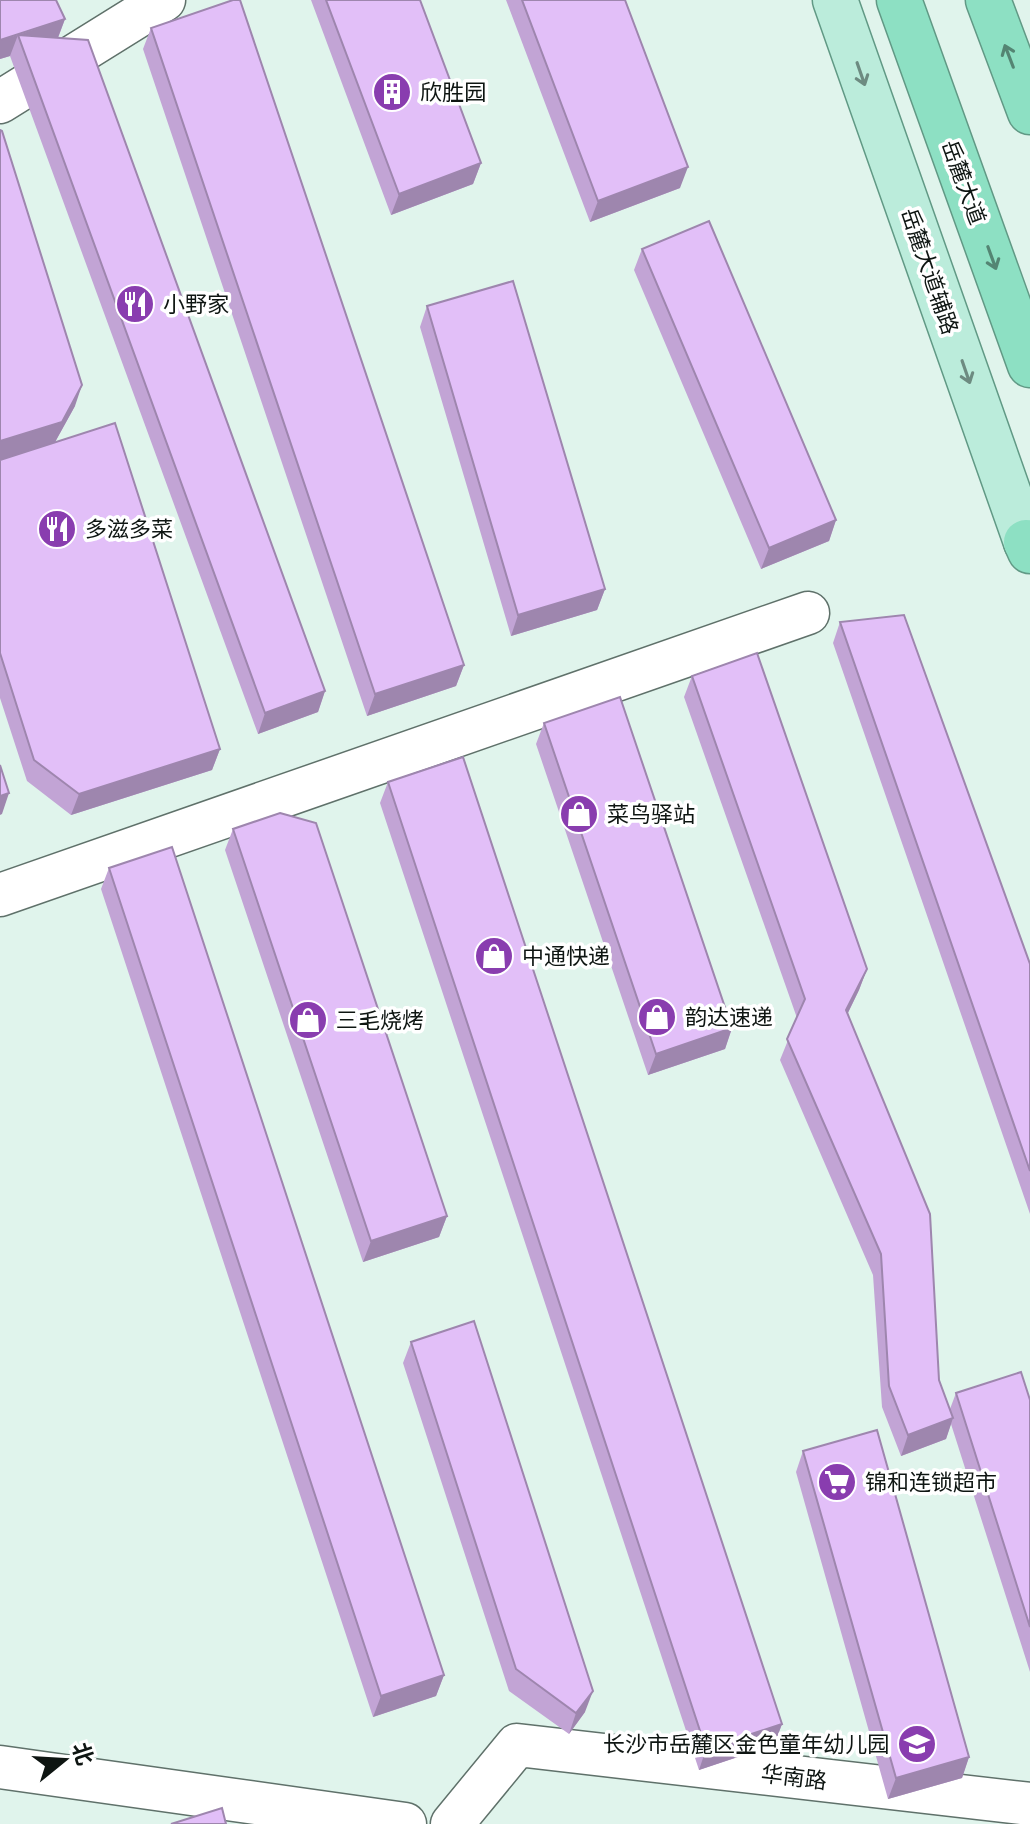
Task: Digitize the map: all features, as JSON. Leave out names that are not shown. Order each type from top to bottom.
[{"type":"highway","name":"岳麓大道","points":[[899,0],[1030,365]]},
{"type":"highway","points":[[988,0],[1030,112]]},
{"type":"main road","name":"岳麓大道辅路","points":[[835,0],[1029,549]]},
{"type":"street","points":[[0,102],[164,0]]},
{"type":"street","points":[[0,895],[808,613]]},
{"type":"street","name":"华南路","points":[[452,1824],[517,1745],[1030,1804]]},
{"type":"street","points":[[0,1767],[405,1824]]},
{"type":"building","points":[[0,0],[56,0],[65,19],[0,40]]},
{"type":"building","points":[[240,0],[464,665],[375,694],[151,28]]},
{"type":"building","name":"欣胜园","points":[[326,0],[420,0],[481,163],[399,194]]},
{"type":"building","points":[[522,0],[625,0],[688,167],[598,201]]},
{"type":"building","points":[[18,35],[88,40],[325,691],[265,713]]},
{"type":"building","points":[[0,130],[82,385],[62,422],[0,441]]},
{"type":"building","points":[[709,221],[836,520],[769,548],[642,249]]},
{"type":"building","points":[[513,281],[605,589],[518,615],[427,306]]},
{"type":"building","points":[[115,423],[220,749],[79,794],[34,760],[0,653],[0,460]]},
{"type":"building","points":[[904,615],[1030,964],[1030,1171],[840,622]]},
{"type":"building","points":[[757,653],[867,969],[846,1010],[930,1214],[939,1380],[953,1418],[908,1435],[889,1386],[881,1254],[787,1039],[805,999],[692,676]]},
{"type":"building","points":[[620,697],[732,1028],[656,1054],[544,723]]},
{"type":"building","points":[[463,757],[782,1724],[706,1749],[388,782]]},
{"type":"building","points":[[0,765],[9,793],[0,796]]},
{"type":"building","points":[[280,813],[316,823],[447,1216],[371,1241],[233,829]]},
{"type":"building","points":[[172,847],[444,1675],[381,1696],[109,868]]},
{"type":"building","points":[[474,1321],[593,1691],[576,1713],[516,1669],[411,1342]]},
{"type":"building","points":[[1021,1372],[1030,1400],[1030,1627],[956,1393]]},
{"type":"building","points":[[877,1430],[969,1757],[896,1778],[803,1451]]},
{"type":"building","points":[[222,1808],[226,1824],[171,1824]]},
{"type":"place","name":"欣胜园","points":[[392,92]]},
{"type":"place","name":"小野家","points":[[135,304]]},
{"type":"place","name":"多滋多菜","points":[[57,529]]},
{"type":"place","name":"菜鸟驿站","points":[[579,814]]},
{"type":"place","name":"中通快递","points":[[494,956]]},
{"type":"place","name":"韵达速递","points":[[657,1017]]},
{"type":"place","name":"三毛烧烤","points":[[308,1020]]},
{"type":"place","name":"锦和连锁超市","points":[[837,1482]]},
{"type":"place","name":"长沙市岳麓区金色童年幼儿园","points":[[917,1744]]}]
